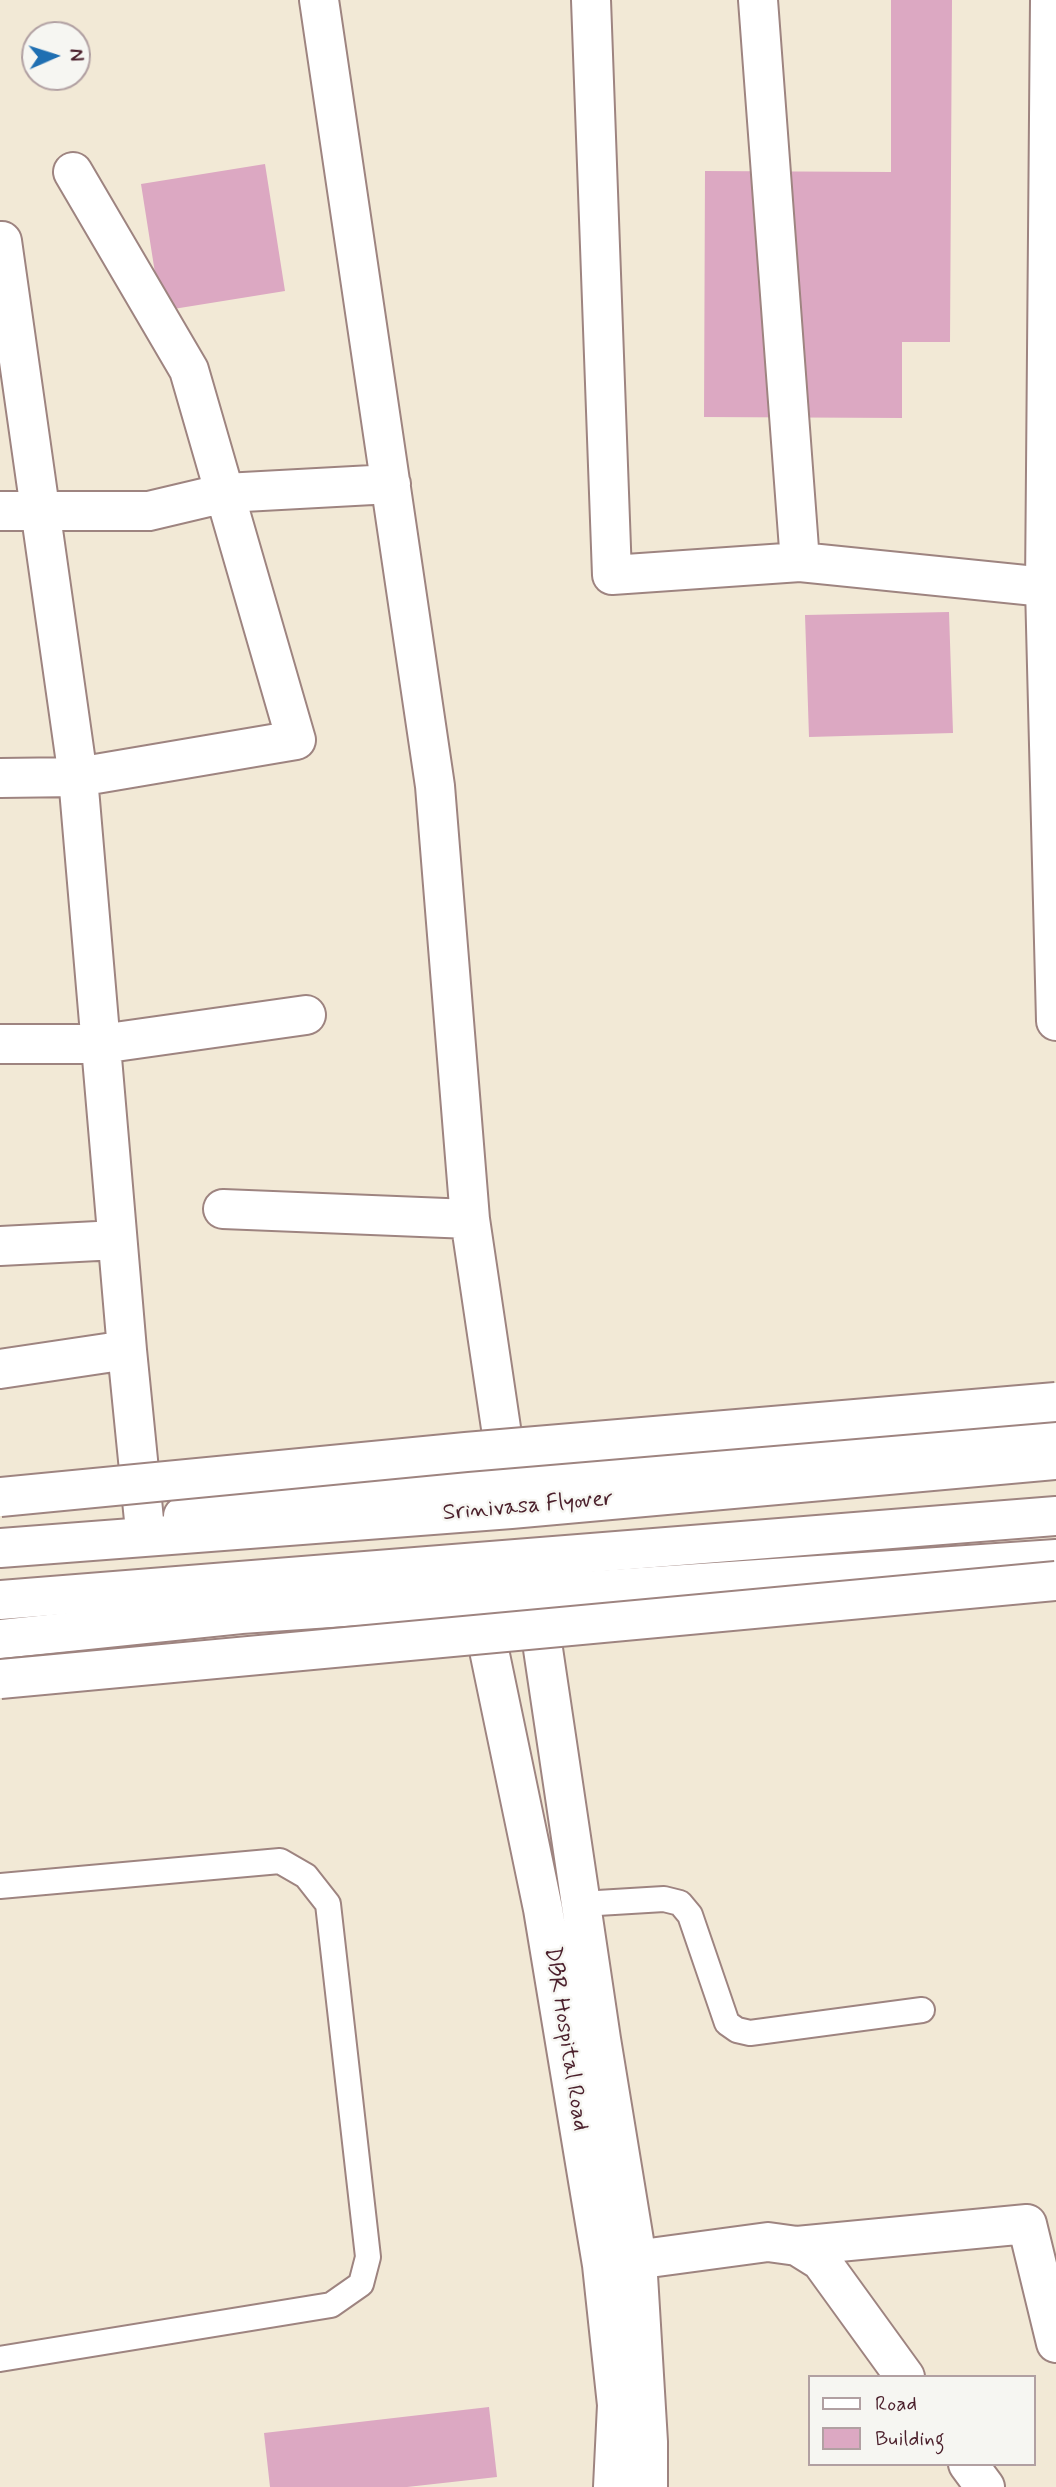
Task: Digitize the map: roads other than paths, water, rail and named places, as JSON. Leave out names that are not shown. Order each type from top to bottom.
[{"type":"street","points":[[319,0],[435,786],[470,1219],[509,1484]]},
{"type":"street","points":[[591,0],[612,575],[800,562],[1051,587]]},
{"type":"street","points":[[758,0],[800,562]]},
{"type":"street","points":[[1050,0],[1051,587],[1056,1021]]},
{"type":"street","points":[[0,778],[78,777],[296,740],[189,370],[73,172]]},
{"type":"street","points":[[0,241],[78,777],[117,1240],[144,1520]]},
{"type":"street","points":[[0,510],[149,511],[225,493],[391,484]]},
{"type":"street","points":[[0,1044],[101,1044],[306,1014]]},
{"type":"street","points":[[223,1209],[470,1219]]},
{"type":"street","points":[[0,1246],[117,1240]]},
{"type":"street","points":[[0,1369],[127,1350]]},
{"type":"street","points":[[0,1497],[466,1452],[1056,1402]]},
{"type":"street","points":[[0,1531],[144,1520],[1056,1431]]},
{"type":"street","name":"Srinivasa Flyover","points":[[0,1548],[511,1509],[1056,1460]]},
{"type":"street","points":[[0,1600],[1056,1516]]},
{"type":"street","points":[[0,1639],[241,1614],[477,1596],[1056,1559]]},
{"type":"street","points":[[0,1679],[1056,1581]]},
{"type":"street","name":"DBR Hospital Road","points":[[535,1593],[581,1904],[620,2262],[648,2442],[648,2487]]},
{"type":"street","name":"DBR Hospital Road","points":[[477,1596],[620,2262],[613,2487]]},
{"type":"street","points":[[620,2262],[768,2242],[797,2246],[1041,2222],[1056,2343]]},
{"type":"street","points":[[797,2246],[821,2261],[904,2375]]},
{"type":"street","points":[[969,2466],[985,2487]]},
{"type":"lane","points":[[0,1886],[280,1861],[306,1876],[328,1904],[368,2257],[360,2284],[331,2305],[0,2360]]},
{"type":"lane","points":[[581,1904],[664,1899],[680,1903],[690,1915],[727,2022],[737,2030],[750,2033],[922,2010]]}]
